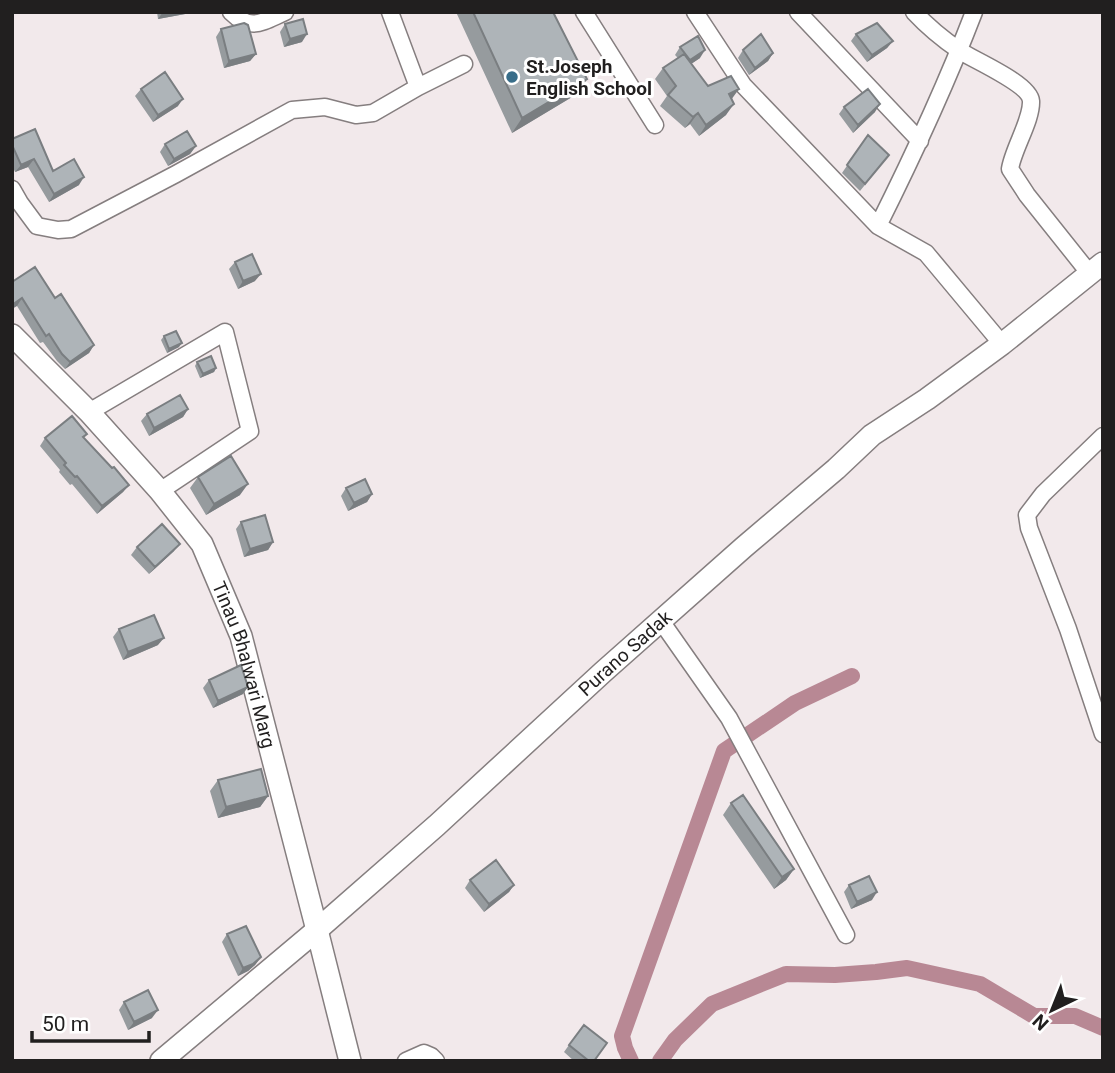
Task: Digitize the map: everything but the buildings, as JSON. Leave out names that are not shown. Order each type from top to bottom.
[{"type":"main road","name":"Purano Sadak","points":[[161,1061],[437,825],[661,621],[872,435],[928,399],[1097,269]]},
{"type":"main road","name":"Tinau Bhalwari Marg","points":[[12,335],[89,412],[160,491],[202,544],[241,636],[349,1061]]},
{"type":"street","points":[[231,12],[240,22],[257,24],[285,12]]},
{"type":"street","points":[[390,12],[418,87]]},
{"type":"street","points":[[584,12],[655,125]]},
{"type":"street","points":[[695,12],[743,85],[878,226],[926,253],[1002,344]]},
{"type":"street","points":[[799,12],[920,141]]},
{"type":"street","points":[[914,12],[960,51],[1008,78],[1030,96],[1025,127],[1010,169],[1027,195],[1097,269]]},
{"type":"street","points":[[878,226],[920,141],[960,51],[974,12]]},
{"type":"street","points":[[12,189],[37,226],[58,230],[71,229],[292,110],[325,107],[356,116],[373,113],[464,64]]},
{"type":"street","points":[[89,412],[225,332],[250,431],[160,491]]},
{"type":"street","points":[[1103,436],[1043,494],[1027,515],[1029,528],[1068,629],[1103,734]]},
{"type":"street","points":[[661,621],[729,718],[846,935]]},
{"type":"street","points":[[406,1061],[424,1053],[436,1061]]},
{"type":"waterway","points":[[631,1061],[622,1036],[724,751],[795,703],[852,676]]},
{"type":"waterway","points":[[660,1061],[675,1040],[712,1004],[786,974],[835,975],[907,968],[980,984],[1034,1016],[1075,1016],[1103,1028]]},
{"type":"place","name":"St.Joseph English School","points":[[512,77]]}]
